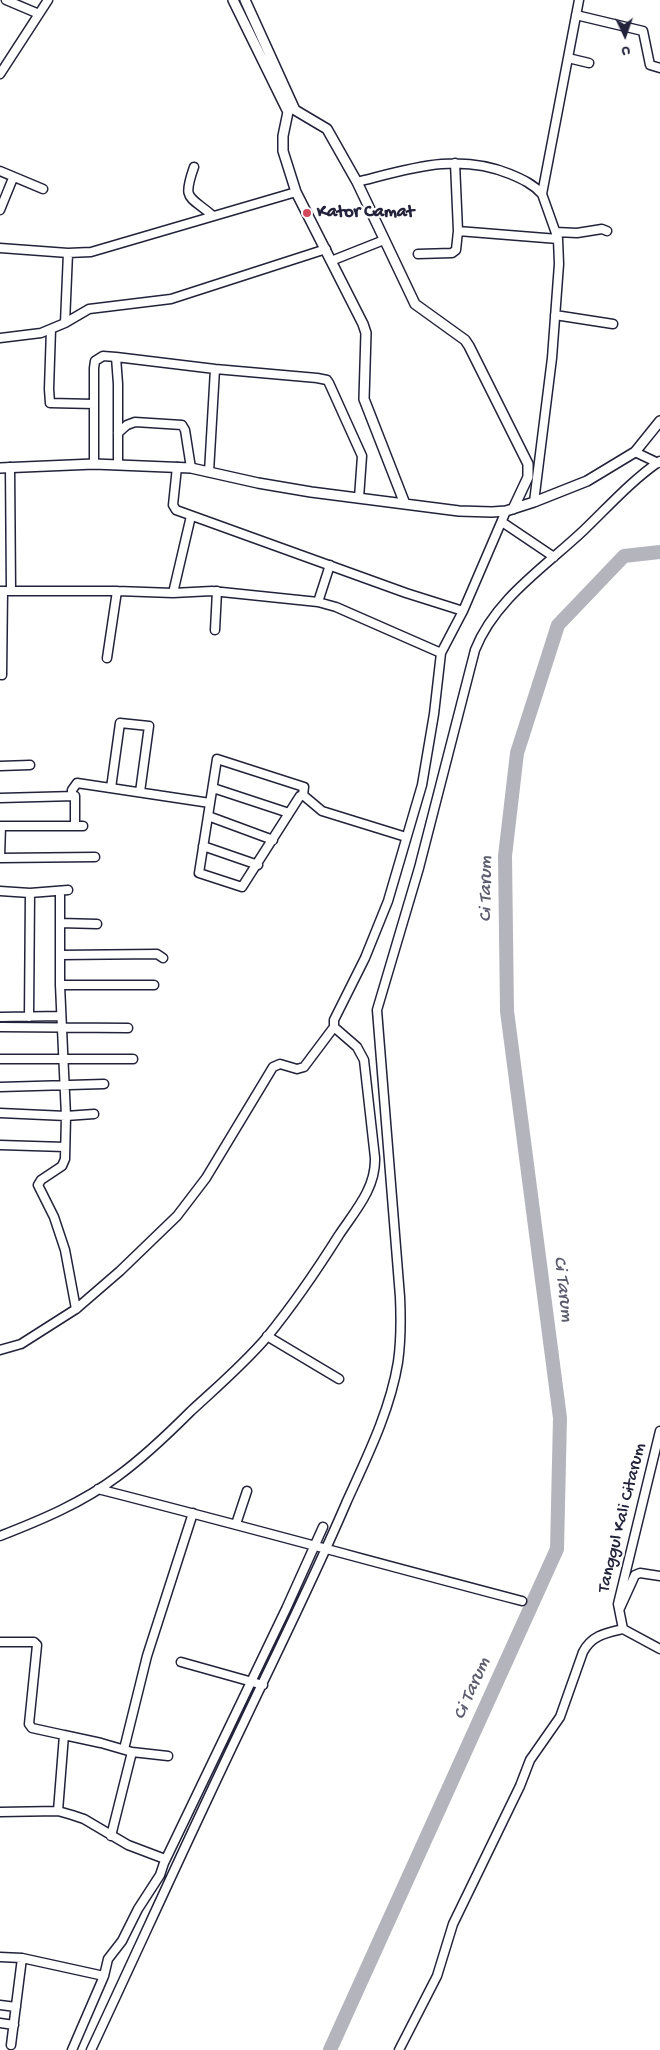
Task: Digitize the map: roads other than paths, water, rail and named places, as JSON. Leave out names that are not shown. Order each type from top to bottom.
[{"type":"street","points":[[6,0],[39,14]]},
{"type":"street","points":[[0,74],[48,0]]},
{"type":"street","points":[[0,1350],[21,1344],[76,1309],[120,1271],[177,1216],[194,1196],[252,1106],[273,1067],[280,1064],[297,1068],[304,1067],[334,1027],[337,1011],[365,958],[382,919],[422,785],[434,714],[441,653],[464,611],[502,522],[528,477],[527,459],[469,346],[465,340],[415,304],[357,182],[327,129],[291,111],[233,0]]},
{"type":"street","points":[[245,0],[291,111],[282,141],[283,151],[296,192],[326,249],[366,333],[364,398],[405,504]]},
{"type":"street","points":[[534,502],[552,358],[559,264],[557,235],[542,194],[580,0]]},
{"type":"street","points":[[576,15],[643,31],[650,65],[660,68]]},
{"type":"street","points":[[568,58],[590,63]]},
{"type":"street","points":[[418,254],[454,252],[456,250],[458,231],[455,163]]},
{"type":"street","points":[[357,182],[421,167],[470,163],[497,169],[527,182],[542,194]]},
{"type":"street","points":[[194,167],[187,187],[188,193],[190,198],[213,216]]},
{"type":"street","points":[[0,171],[43,189]]},
{"type":"street","points":[[0,210],[13,178]]},
{"type":"street","points":[[0,248],[82,253],[109,248],[296,192]]},
{"type":"street","points":[[458,231],[557,235],[602,229],[606,231]]},
{"type":"street","points":[[331,261],[384,240]]},
{"type":"street","points":[[0,338],[41,334],[89,309],[171,299],[326,249]]},
{"type":"street","points":[[65,323],[68,253]]},
{"type":"street","points":[[555,315],[613,324]]},
{"type":"street","points":[[52,329],[50,402],[94,404]]},
{"type":"street","points":[[94,464],[95,361],[103,356],[327,380],[362,453],[360,498]]},
{"type":"street","points":[[116,357],[118,465]]},
{"type":"street","points":[[209,472],[216,369]]},
{"type":"street","points":[[0,468],[94,464],[191,468],[302,491],[478,513],[510,510],[587,481],[635,452],[660,421]]},
{"type":"street","points":[[118,433],[127,424],[135,422],[182,426],[185,430],[191,468]]},
{"type":"street","points":[[91,2050],[198,1817],[263,1685],[326,1550],[380,1428],[391,1390],[399,1355],[401,1331],[400,1296],[377,1015],[378,1004],[419,868],[475,650],[487,626],[505,602],[624,491],[659,462],[635,452]]},
{"type":"street","points":[[2,675],[10,467]]},
{"type":"street","points":[[177,467],[173,505],[176,510],[464,611]]},
{"type":"street","points":[[173,593],[191,516]]},
{"type":"street","points":[[502,522],[554,556]]},
{"type":"street","points":[[318,602],[330,565]]},
{"type":"street","points":[[5,591],[173,593],[217,591],[318,602],[336,607],[441,653]]},
{"type":"street","points":[[108,658],[116,591]]},
{"type":"street","points":[[215,630],[217,591]]},
{"type":"street","points":[[111,788],[120,723],[149,726],[140,792]]},
{"type":"street","points":[[217,759],[304,787],[303,795],[300,796],[258,865],[242,887],[199,873],[217,759]]},
{"type":"street","points":[[0,766],[30,765]]},
{"type":"street","points":[[72,796],[72,790],[77,783],[210,803]]},
{"type":"street","points":[[213,788],[289,813]]},
{"type":"street","points":[[303,795],[322,811],[406,837]]},
{"type":"street","points":[[0,798],[75,796],[79,826],[1,826],[0,858],[95,857]]},
{"type":"street","points":[[208,816],[273,840]]},
{"type":"street","points":[[203,846],[258,865]]},
{"type":"street","points":[[0,891],[30,893],[68,890]]},
{"type":"street","points":[[60,892],[60,985],[65,1059],[65,1159],[62,1166],[41,1180],[38,1185],[54,1217],[65,1250],[76,1309]]},
{"type":"street","points":[[29,1017],[30,893]]},
{"type":"street","points":[[60,923],[97,924]]},
{"type":"street","points":[[60,955],[157,954],[163,958]]},
{"type":"street","points":[[60,985],[154,986]]},
{"type":"street","points":[[0,1017],[61,1016]]},
{"type":"street","points":[[0,1027],[128,1028]]},
{"type":"street","points":[[0,1536],[43,1519],[98,1490],[118,1476],[165,1436],[249,1356],[267,1336],[321,1264],[365,1196],[373,1180],[375,1158],[363,1056],[358,1047],[334,1027]]},
{"type":"street","points":[[0,1059],[133,1059]]},
{"type":"street","points":[[0,1087],[104,1084]]},
{"type":"street","points":[[0,1113],[66,1116],[94,1114]]},
{"type":"street","points":[[0,1145],[65,1147]]},
{"type":"street","points":[[267,1336],[339,1379]]},
{"type":"street","name":"Tanggul Kali Citarum","points":[[623,1630],[618,1612],[618,1598],[660,1432]]},
{"type":"street","points":[[98,1490],[236,1524],[326,1550],[522,1601]]},
{"type":"street","points":[[236,1524],[247,1491]]},
{"type":"street","points":[[124,1749],[147,1656],[193,1513]]},
{"type":"street","points":[[72,2050],[104,1976],[108,1960],[122,1941],[138,1909],[160,1875],[165,1860],[323,1527]]},
{"type":"street","points":[[618,1612],[635,1575],[640,1573],[660,1576]]},
{"type":"street","points":[[399,2050],[437,1976],[453,1924],[530,1760],[560,1718],[588,1642],[608,1632],[623,1630],[660,1649]]},
{"type":"street","points":[[0,1642],[36,1643],[30,1726],[32,1728],[132,1752],[168,1756]]},
{"type":"street","points":[[181,1662],[263,1685]]},
{"type":"street","points":[[58,1811],[64,1735]]},
{"type":"street","points":[[111,1836],[132,1752]]},
{"type":"street","points":[[0,1812],[58,1811],[84,1819],[128,1845],[165,1860]]},
{"type":"street","points":[[0,1957],[22,1958],[104,1976]]},
{"type":"street","points":[[10,2045],[22,1958]]},
{"type":"street","points":[[0,2005],[16,2007]]},
{"type":"street","points":[[0,2023],[14,2025]]},
{"type":"waterway","name":"Ci Tarum","points":[[330,2050],[557,1549],[560,1418],[507,1011],[505,856],[517,753],[558,625],[624,556],[660,552]]},
{"type":"place","name":"Kator Camat","points":[[307,213]]}]
